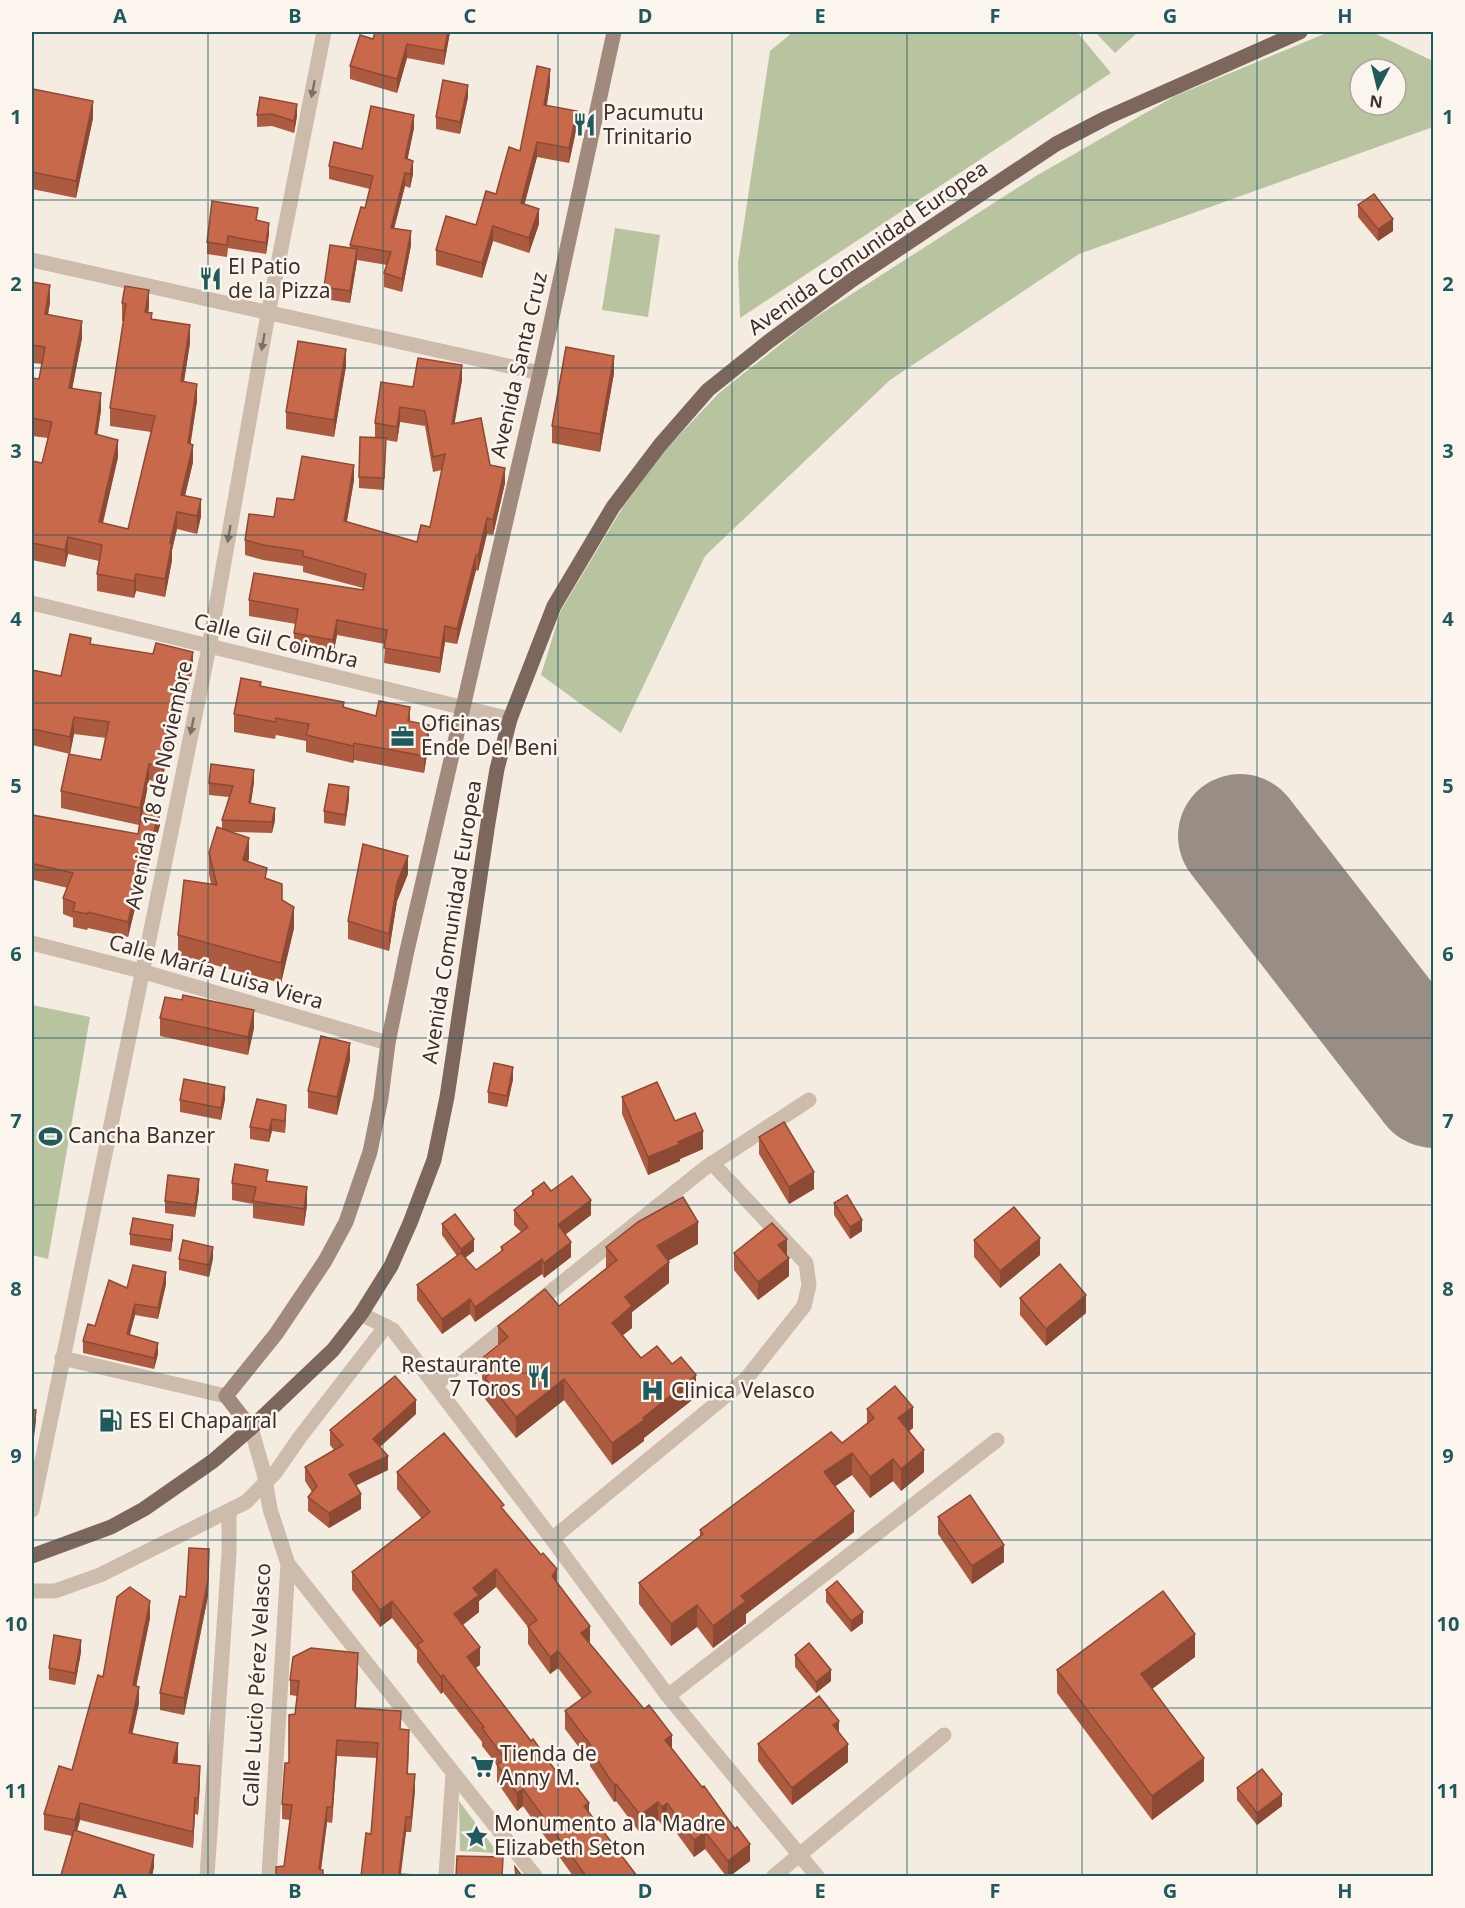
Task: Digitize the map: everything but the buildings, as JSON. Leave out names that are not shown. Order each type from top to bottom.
[{"type":"main road","name":"Avenida Santa Cruz","points":[[226,1396],[276,1334],[325,1261],[346,1222],[370,1152],[408,943],[540,374],[614,32]]},
{"type":"main road","name":"Avenida Comunidad Europea","points":[[32,1556],[111,1527],[144,1509],[213,1461],[333,1350],[361,1314],[391,1266],[434,1160],[447,1097],[497,770],[510,718],[554,606],[613,507],[660,445],[708,390],[768,342],[852,280],[1056,144],[1106,118],[1300,32]]},
{"type":"main road","points":[[226,1396],[251,1428]]},
{"type":"street","name":"Avenida 18 de Noviembre","points":[[32,1510],[209,646],[268,314],[324,32]]},
{"type":"street","points":[[32,260],[540,374]]},
{"type":"street","name":"Calle Gil Coimbra","points":[[32,603],[510,718]]},
{"type":"street","name":"Calle María Luisa Viera","points":[[32,944],[141,971],[388,1043]]},
{"type":"street","points":[[435,1385],[712,1163],[809,1100]]},
{"type":"street","points":[[552,1539],[746,1379],[804,1306],[809,1285],[806,1263],[712,1163]]},
{"type":"street","points":[[361,1314],[393,1330],[668,1696],[817,1876]]},
{"type":"street","points":[[32,1591],[55,1591],[100,1575],[246,1503],[275,1473],[386,1326]]},
{"type":"street","points":[[62,1358],[226,1396]]},
{"type":"street","name":"Calle Lucio Pérez Velasco","points":[[251,1428],[270,1509],[288,1564],[269,1876]]},
{"type":"street","points":[[668,1696],[997,1440]]},
{"type":"street","points":[[207,1876],[229,1553],[229,1512]]},
{"type":"street","points":[[288,1564],[535,1876]]},
{"type":"street","points":[[774,1876],[944,1735]]},
{"type":"street","points":[[446,1876],[453,1774]]},
{"type":"green space","points":[[793,32],[1077,32],[1111,73],[740,318],[738,263],[770,51]]},
{"type":"green space","points":[[1095,32],[1138,32],[1115,53]]},
{"type":"green space","points":[[1329,32],[1372,32],[1433,61],[1433,127],[1079,254],[890,380],[705,556],[621,733],[541,675],[561,610],[623,507],[666,449],[719,393],[811,320],[1036,176],[1175,96]]},
{"type":"green space","points":[[615,228],[660,235],[648,317],[602,310]]},
{"type":"green space","name":"Cancha Banzer","points":[[32,1005],[90,1017],[48,1259],[32,1255]]},
{"type":"green space","points":[[459,1801],[498,1853],[460,1851]]},
{"type":"runway","points":[[1240,836],[1434,1086]]},
{"type":"place","name":"Pacumutu Trinitario","points":[[585,125]]},
{"type":"place","name":"El Patio de la Pizza","points":[[210,279]]},
{"type":"place","name":"Oficinas Ende Del Beni","points":[[403,736]]},
{"type":"place","name":"Cancha Banzer","points":[[50,1136]]},
{"type":"place","name":"Restaurante 7 Toros","points":[[539,1377]]},
{"type":"place","name":"Clinica Velasco","points":[[653,1391]]},
{"type":"place","name":"ES El Chaparral","points":[[111,1421]]},
{"type":"place","name":"Tienda de Anny M.","points":[[482,1766]]},
{"type":"place","name":"Monumento a la Madre Elizabeth Seton","points":[[476,1836]]}]
